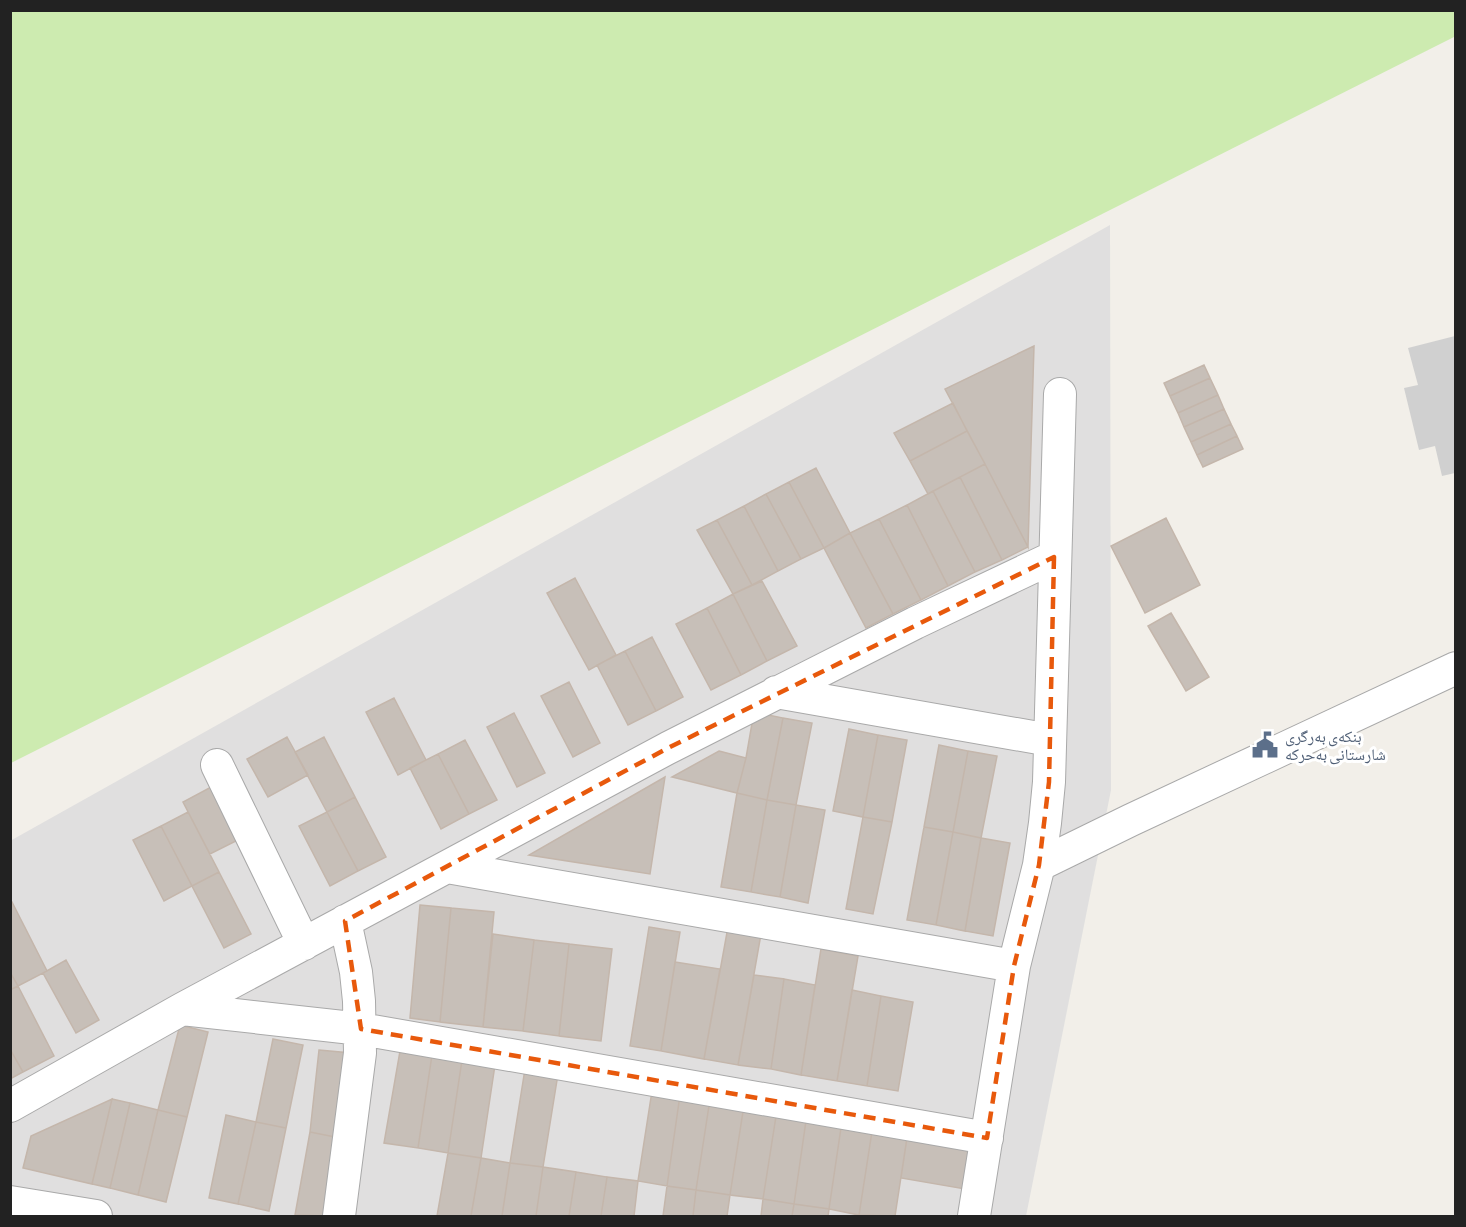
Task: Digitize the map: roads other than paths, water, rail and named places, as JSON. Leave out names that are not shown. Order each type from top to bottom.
[{"type":"street","points":[[974,1216],[1014,966],[1039,865],[1047,802],[1060,394]]},
{"type":"street","points":[[10,1106],[345,921],[668,748],[915,623],[1054,557]]},
{"type":"street","points":[[1039,865],[1455,668]]},
{"type":"street","points":[[777,692],[1050,740]]},
{"type":"street","points":[[217,765],[304,944]]},
{"type":"street","points":[[447,867],[1014,966]]},
{"type":"street","points":[[339,1216],[358,1077],[361,1029],[356,972],[345,921]]},
{"type":"street","points":[[182,1010],[361,1029],[987,1138]]},
{"type":"street","points":[[10,1202],[96,1216]]},
{"type":"place","name":"بنکەی بەرگری شارستانی بەحرکە","points":[[1265,745]]}]
